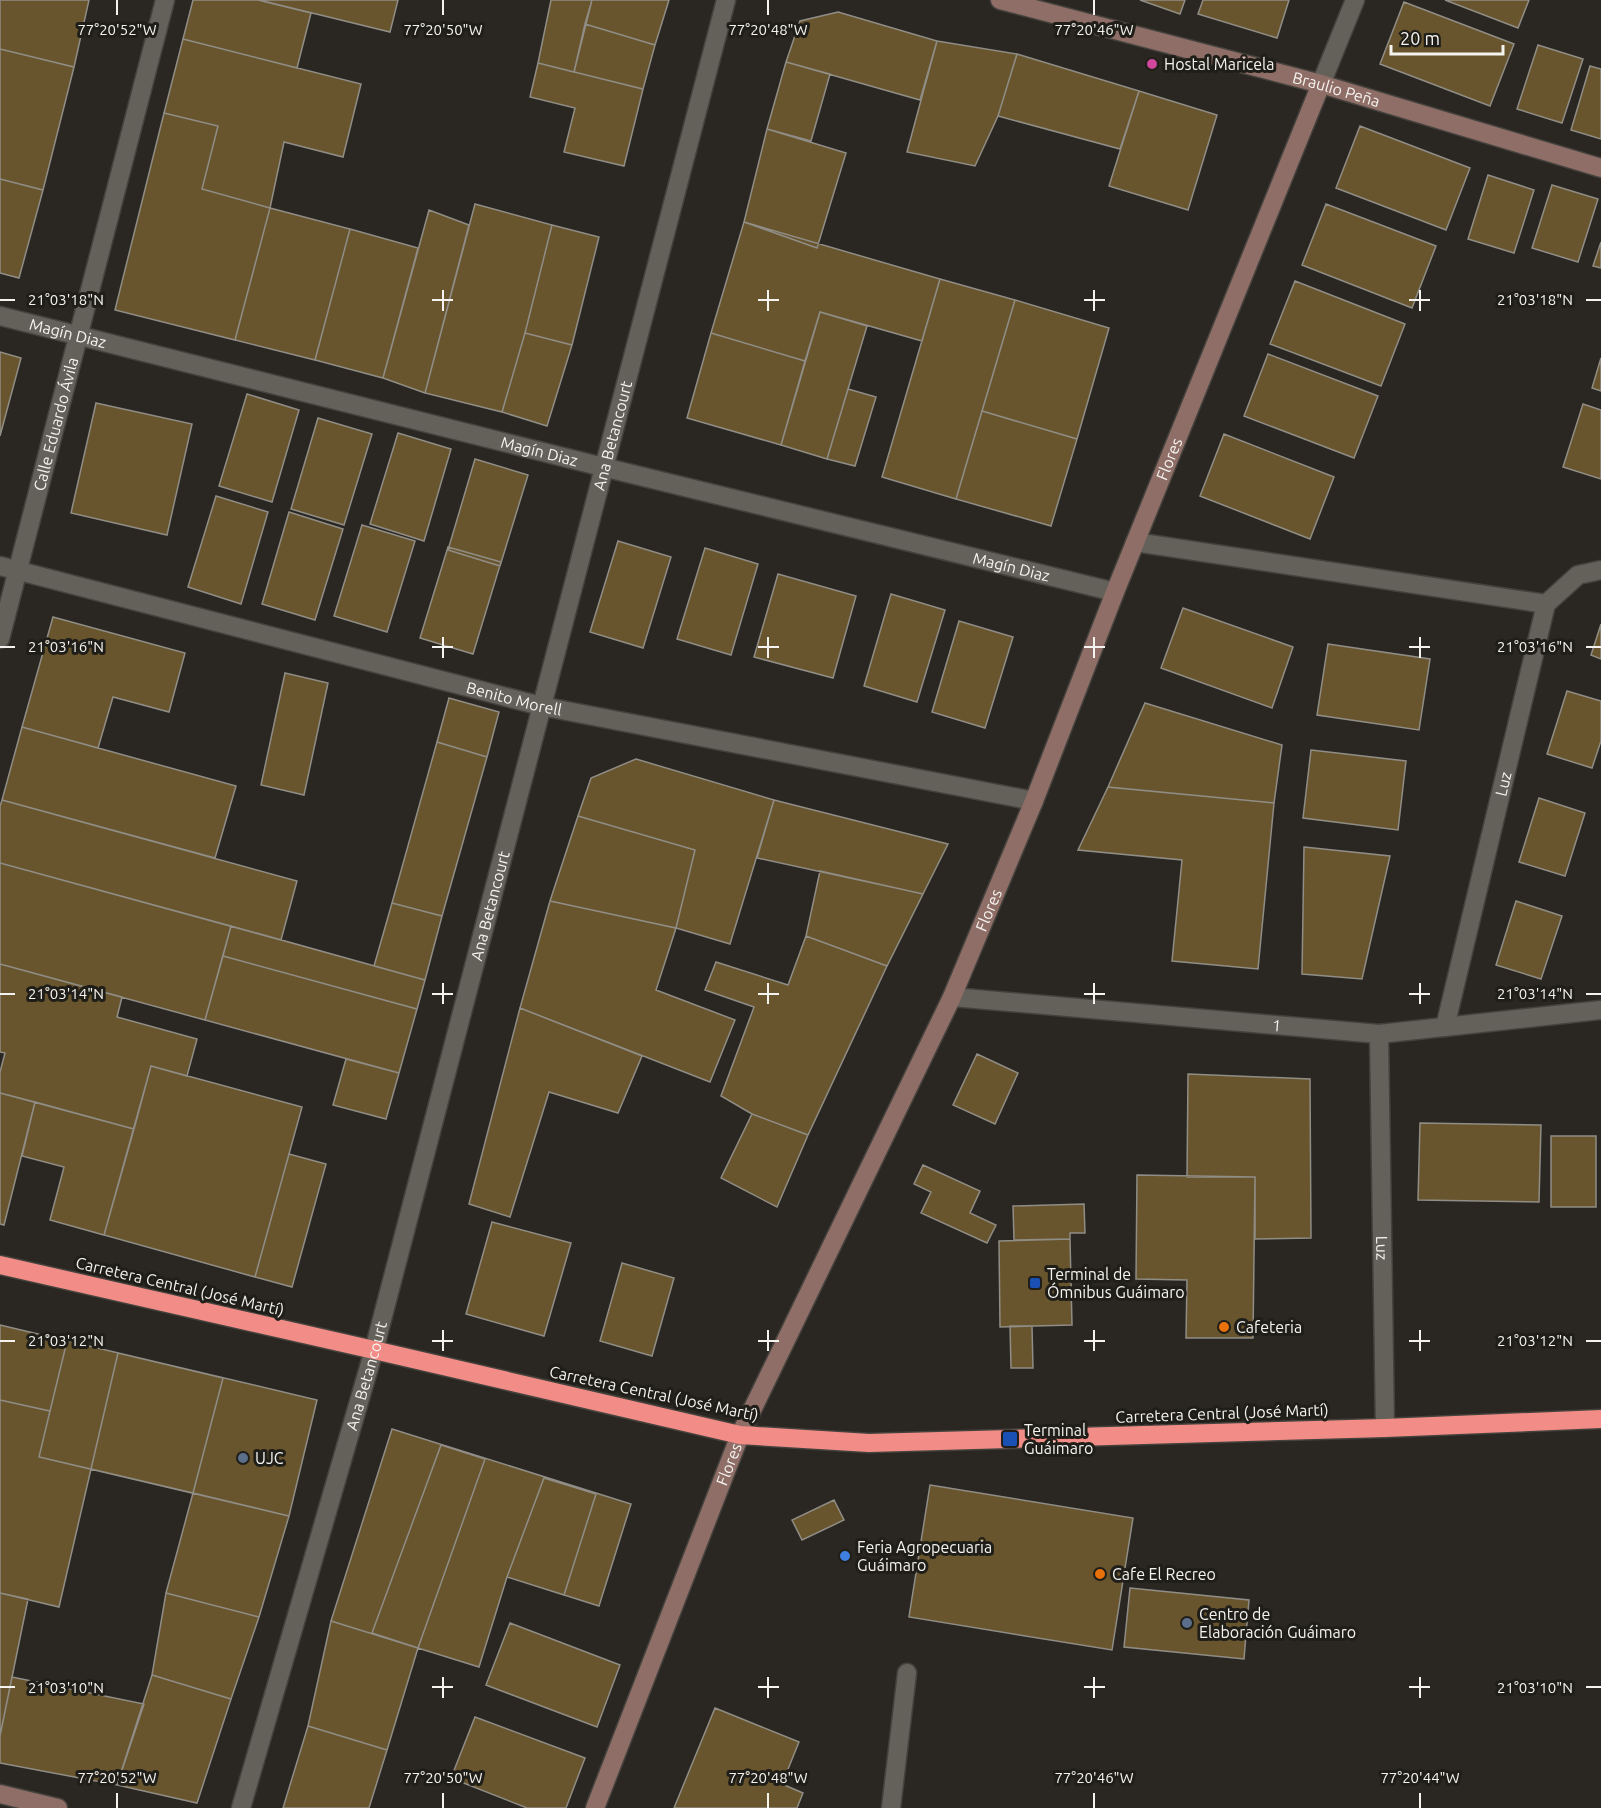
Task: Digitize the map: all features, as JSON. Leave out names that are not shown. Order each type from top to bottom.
[{"type":"highway","name":"Carretera Central (José Martí)","points":[[0,1265],[740,1435],[869,1443],[1385,1428],[1601,1419]]},
{"type":"street","name":"Calle Eduardo Ávila","points":[[0,639],[8,568],[78,337],[165,0]]},
{"type":"street","name":"Ana Betancourt","points":[[241,1808],[374,1350],[726,0]]},
{"type":"street","name":"Braulio Peña","points":[[999,0],[1322,84],[1601,168]]},
{"type":"street","name":"Flores","points":[[595,1808],[740,1435],[952,998],[1034,801],[1135,542],[1355,0]]},
{"type":"street","name":"Magín Diaz","points":[[0,316],[603,468],[1115,592]]},
{"type":"street","points":[[1135,542],[1546,604],[1578,575],[1601,570]]},
{"type":"street","name":"Benito Morell","points":[[8,568],[542,706],[1034,801]]},
{"type":"street","name":"Luz","points":[[1445,1027],[1546,604]]},
{"type":"street","name":"1","points":[[952,998],[1379,1034],[1601,1010]]},
{"type":"street","name":"Luz","points":[[1379,1034],[1385,1428]]},
{"type":"street","points":[[891,1808],[907,1673]]},
{"type":"street","points":[[0,1794],[58,1808]]},
{"type":"building","points":[[0,0],[89,0],[74,67],[0,49]]},
{"type":"building","points":[[193,0],[258,0],[311,13],[297,68],[183,39]]},
{"type":"building","points":[[259,0],[398,0],[390,32]]},
{"type":"building","points":[[551,0],[592,0],[574,72],[538,63]]},
{"type":"building","points":[[592,0],[669,0],[655,45],[585,24]]},
{"type":"building","points":[[1140,0],[1185,0],[1180,14]]},
{"type":"building","points":[[1203,0],[1289,0],[1277,38],[1198,14]]},
{"type":"building","points":[[1445,0],[1529,0],[1518,28]]},
{"type":"building","points":[[1404,2],[1514,44],[1490,106],[1380,64]]},
{"type":"building","points":[[838,12],[937,41],[920,100],[786,62],[800,21]]},
{"type":"building","points":[[585,24],[655,45],[643,89],[574,72]]},
{"type":"building","points":[[183,39],[361,84],[343,157],[284,142],[270,208],[202,189],[218,126],[164,113]]},
{"type":"building","points":[[937,41],[1017,54],[998,116],[975,166],[907,152]]},
{"type":"building","points":[[1538,45],[1583,59],[1562,123],[1517,109]]},
{"type":"building","points":[[0,49],[74,67],[43,190],[0,179]]},
{"type":"building","points":[[1017,54],[1139,91],[1120,149],[998,116]]},
{"type":"building","points":[[786,62],[830,74],[811,141],[767,129]]},
{"type":"building","points":[[538,63],[643,89],[624,166],[564,152],[575,108],[530,97]]},
{"type":"building","points":[[1590,66],[1601,69],[1601,139],[1571,130]]},
{"type":"building","points":[[1139,91],[1217,115],[1188,210],[1109,186]]},
{"type":"building","points":[[164,113],[218,126],[202,189],[270,208],[235,340],[115,310]]},
{"type":"building","points":[[1360,126],[1470,168],[1446,230],[1336,188]]},
{"type":"building","points":[[767,129],[846,153],[817,248],[744,222]]},
{"type":"building","points":[[1488,175],[1534,190],[1514,253],[1468,239]]},
{"type":"building","points":[[0,179],[43,190],[19,278],[0,273]]},
{"type":"building","points":[[1552,185],[1598,199],[1578,262],[1532,248]]},
{"type":"building","points":[[475,204],[552,225],[525,333],[502,412],[425,393]]},
{"type":"building","points":[[1326,204],[1436,246],[1412,308],[1302,265]]},
{"type":"building","points":[[270,208],[350,229],[315,360],[235,340]]},
{"type":"building","points":[[429,210],[469,225],[425,393],[383,378]]},
{"type":"building","points":[[744,222],[940,279],[922,341],[820,312],[805,361],[711,333]]},
{"type":"building","points":[[552,225],[599,237],[572,345],[525,333]]},
{"type":"building","points":[[350,229],[418,248],[383,378],[315,360]]},
{"type":"building","points":[[1601,242],[1601,268],[1593,266]]},
{"type":"building","points":[[940,279],[1015,300],[956,499],[882,477]]},
{"type":"building","points":[[1295,281],[1405,324],[1381,386],[1270,344]]},
{"type":"building","points":[[1015,300],[1109,328],[1077,439],[982,411]]},
{"type":"building","points":[[820,312],[867,326],[827,459],[781,445]]},
{"type":"building","points":[[525,333],[572,345],[547,426],[502,412]]},
{"type":"building","points":[[711,333],[805,361],[781,445],[687,418]]},
{"type":"building","points":[[0,352],[21,358],[0,436]]},
{"type":"building","points":[[1268,354],[1378,396],[1354,458],[1244,416]]},
{"type":"building","points":[[1601,358],[1601,391],[1592,388]]},
{"type":"building","points":[[848,389],[876,397],[855,466],[827,459]]},
{"type":"building","points":[[247,394],[299,410],[272,502],[219,486]]},
{"type":"building","points":[[96,403],[192,424],[167,535],[71,513]]},
{"type":"building","points":[[1583,404],[1601,410],[1601,479],[1563,467]]},
{"type":"building","points":[[982,411],[1077,439],[1051,526],[956,499]]},
{"type":"building","points":[[318,418],[372,434],[344,525],[291,509]]},
{"type":"building","points":[[398,433],[451,449],[424,541],[370,524]]},
{"type":"building","points":[[1224,434],[1334,477],[1310,539],[1200,496]]},
{"type":"building","points":[[475,459],[528,475],[500,566],[448,550]]},
{"type":"building","points":[[216,496],[268,512],[241,604],[188,587]]},
{"type":"building","points":[[289,512],[343,529],[315,620],[262,604]]},
{"type":"building","points":[[362,525],[415,541],[387,632],[334,616]]},
{"type":"building","points":[[618,541],[671,557],[643,648],[590,632]]},
{"type":"building","points":[[448,547],[501,562],[473,654],[420,638]]},
{"type":"building","points":[[705,548],[758,564],[731,655],[677,639]]},
{"type":"building","points":[[778,574],[856,596],[833,678],[754,657]]},
{"type":"building","points":[[891,594],[945,610],[917,702],[864,686]]},
{"type":"building","points":[[1183,608],[1293,647],[1272,708],[1161,668]]},
{"type":"building","points":[[53,617],[185,653],[169,712],[113,697],[98,748],[22,727]]},
{"type":"building","points":[[959,621],[1013,637],[985,728],[932,712]]},
{"type":"building","points":[[1601,624],[1601,659],[1591,655]]},
{"type":"building","points":[[1328,644],[1430,659],[1419,730],[1317,715]]},
{"type":"building","points":[[285,673],[328,683],[304,795],[261,785]]},
{"type":"building","points":[[1567,691],[1601,701],[1601,741],[1592,768],[1547,754]]},
{"type":"building","points":[[449,698],[499,712],[487,757],[437,742]]},
{"type":"building","points":[[1145,703],[1282,745],[1274,803],[1108,787]]},
{"type":"building","points":[[22,727],[236,786],[215,858],[2,800]]},
{"type":"building","points":[[437,742],[487,757],[442,916],[392,903]]},
{"type":"building","points":[[1311,750],[1406,761],[1398,830],[1303,818]]},
{"type":"building","points":[[636,759],[774,800],[730,944],[676,928],[695,850],[578,816],[591,778]]},
{"type":"building","points":[[1108,787],[1274,803],[1258,969],[1172,961],[1182,860],[1078,850]]},
{"type":"building","points":[[1539,798],[1585,813],[1565,876],[1519,862]]},
{"type":"building","points":[[2,800],[297,881],[281,940],[0,863],[0,806]]},
{"type":"building","points":[[774,800],[948,844],[923,894],[757,858]]},
{"type":"building","points":[[578,816],[695,850],[676,928],[550,901]]},
{"type":"building","points":[[1304,847],[1390,856],[1362,979],[1302,974]]},
{"type":"building","points":[[0,863],[231,926],[205,1020],[0,964]]},
{"type":"building","points":[[820,871],[923,894],[887,966],[806,936]]},
{"type":"building","points":[[550,901],[676,928],[656,990],[735,1020],[710,1082],[520,1008]]},
{"type":"building","points":[[1516,901],[1562,916],[1541,979],[1496,965]]},
{"type":"building","points":[[392,903],[442,916],[425,980],[374,966]]},
{"type":"building","points":[[231,926],[425,980],[417,1009],[223,956]]},
{"type":"building","points":[[806,936],[887,966],[808,1135],[752,1114],[721,1096],[754,1007],[705,990],[716,962],[788,985]]},
{"type":"building","points":[[223,956],[417,1009],[399,1073],[205,1020]]},
{"type":"building","points":[[0,964],[122,997],[117,1017],[197,1039],[187,1076],[151,1066],[134,1129],[0,1093],[0,1072],[5,1053],[0,1052]]},
{"type":"building","points":[[520,1008],[642,1056],[618,1113],[549,1092],[510,1217],[469,1204]]},
{"type":"building","points":[[977,1054],[1018,1073],[995,1124],[953,1105]]},
{"type":"building","points":[[346,1059],[399,1073],[386,1119],[333,1105]]},
{"type":"building","points":[[151,1066],[302,1107],[255,1277],[104,1235]]},
{"type":"building","points":[[1188,1074],[1310,1079],[1311,1238],[1255,1239],[1255,1177],[1187,1177]]},
{"type":"building","points":[[0,1093],[35,1102],[4,1225],[0,1224]]},
{"type":"building","points":[[35,1102],[134,1129],[104,1235],[50,1220],[64,1167],[22,1156]]},
{"type":"building","points":[[752,1114],[808,1135],[777,1207],[721,1178]]},
{"type":"building","points":[[1420,1123],[1541,1125],[1539,1202],[1418,1200]]},
{"type":"building","points":[[1551,1136],[1596,1136],[1596,1207],[1551,1207]]},
{"type":"building","points":[[289,1154],[326,1164],[292,1287],[255,1277]]},
{"type":"building","points":[[923,1165],[980,1191],[970,1213],[996,1225],[987,1243],[921,1213],[931,1192],[914,1184]]},
{"type":"building","points":[[1137,1175],[1255,1177],[1253,1338],[1186,1338],[1187,1280],[1136,1279]]},
{"type":"building","points":[[1084,1204],[1085,1233],[1070,1233],[1070,1239],[1014,1240],[1013,1206]]},
{"type":"building","points":[[492,1222],[571,1243],[544,1336],[466,1314]]},
{"type":"building","name":"Terminal de Ómnibus Guáimaro","points":[[1070,1239],[1072,1325],[1000,1327],[999,1241]]},
{"type":"building","points":[[622,1263],[674,1278],[652,1356],[600,1341]]},
{"type":"building","points":[[0,1325],[317,1400],[289,1516],[39,1457],[50,1411],[0,1400]]},
{"type":"building","points":[[0,1325],[67,1341],[50,1411],[0,1400]]},
{"type":"building","points":[[1010,1326],[1032,1326],[1033,1368],[1011,1368]]},
{"type":"building","points":[[118,1353],[223,1378],[193,1493],[91,1469]]},
{"type":"building","points":[[0,1400],[50,1411],[39,1457],[91,1469],[59,1607],[0,1593]]},
{"type":"building","points":[[392,1429],[631,1504],[599,1606],[507,1577],[479,1667],[331,1621]]},
{"type":"building","points":[[441,1445],[485,1459],[418,1648],[372,1633]]},
{"type":"building","points":[[544,1478],[596,1494],[564,1595],[507,1577]]},
{"type":"building","points":[[930,1485],[1133,1518],[1112,1650],[909,1617]]},
{"type":"building","points":[[193,1493],[289,1516],[259,1617],[166,1593]]},
{"type":"building","points":[[834,1500],[844,1520],[802,1540],[792,1520]]},
{"type":"building","name":"Centro de Elaboración Guáimaro","points":[[1130,1588],[1249,1600],[1244,1659],[1124,1647]]},
{"type":"building","points":[[0,1593],[28,1599],[0,1736]]},
{"type":"building","points":[[166,1593],[259,1617],[231,1699],[152,1675]]},
{"type":"building","points":[[331,1621],[418,1648],[387,1750],[308,1726]]},
{"type":"building","points":[[510,1623],[620,1665],[597,1727],[486,1685]]},
{"type":"building","points":[[152,1675],[231,1699],[197,1803],[117,1785]]},
{"type":"building","points":[[12,1677],[144,1704],[117,1785],[0,1763],[0,1736]]},
{"type":"building","points":[[715,1708],[799,1742],[782,1784],[803,1793],[797,1808],[674,1808]]},
{"type":"building","points":[[475,1717],[585,1758],[566,1808],[527,1808],[451,1778]]},
{"type":"building","points":[[308,1726],[387,1750],[369,1808],[283,1808]]},
{"type":"place","name":"Hostal Maricela","points":[[1152,64]]},
{"type":"place","name":"Terminal de Ómnibus Guáimaro","points":[[1035,1283]]},
{"type":"place","name":"Cafeteria","points":[[1224,1327]]},
{"type":"place","name":"Terminal Guáimaro","points":[[1010,1439]]},
{"type":"place","name":"UJC","points":[[243,1458]]},
{"type":"place","name":"Feria Agropecuaria Guáimaro","points":[[845,1556]]},
{"type":"place","name":"Cafe El Recreo","points":[[1100,1574]]},
{"type":"place","name":"Centro de Elaboración Guáimaro","points":[[1187,1623]]}]
